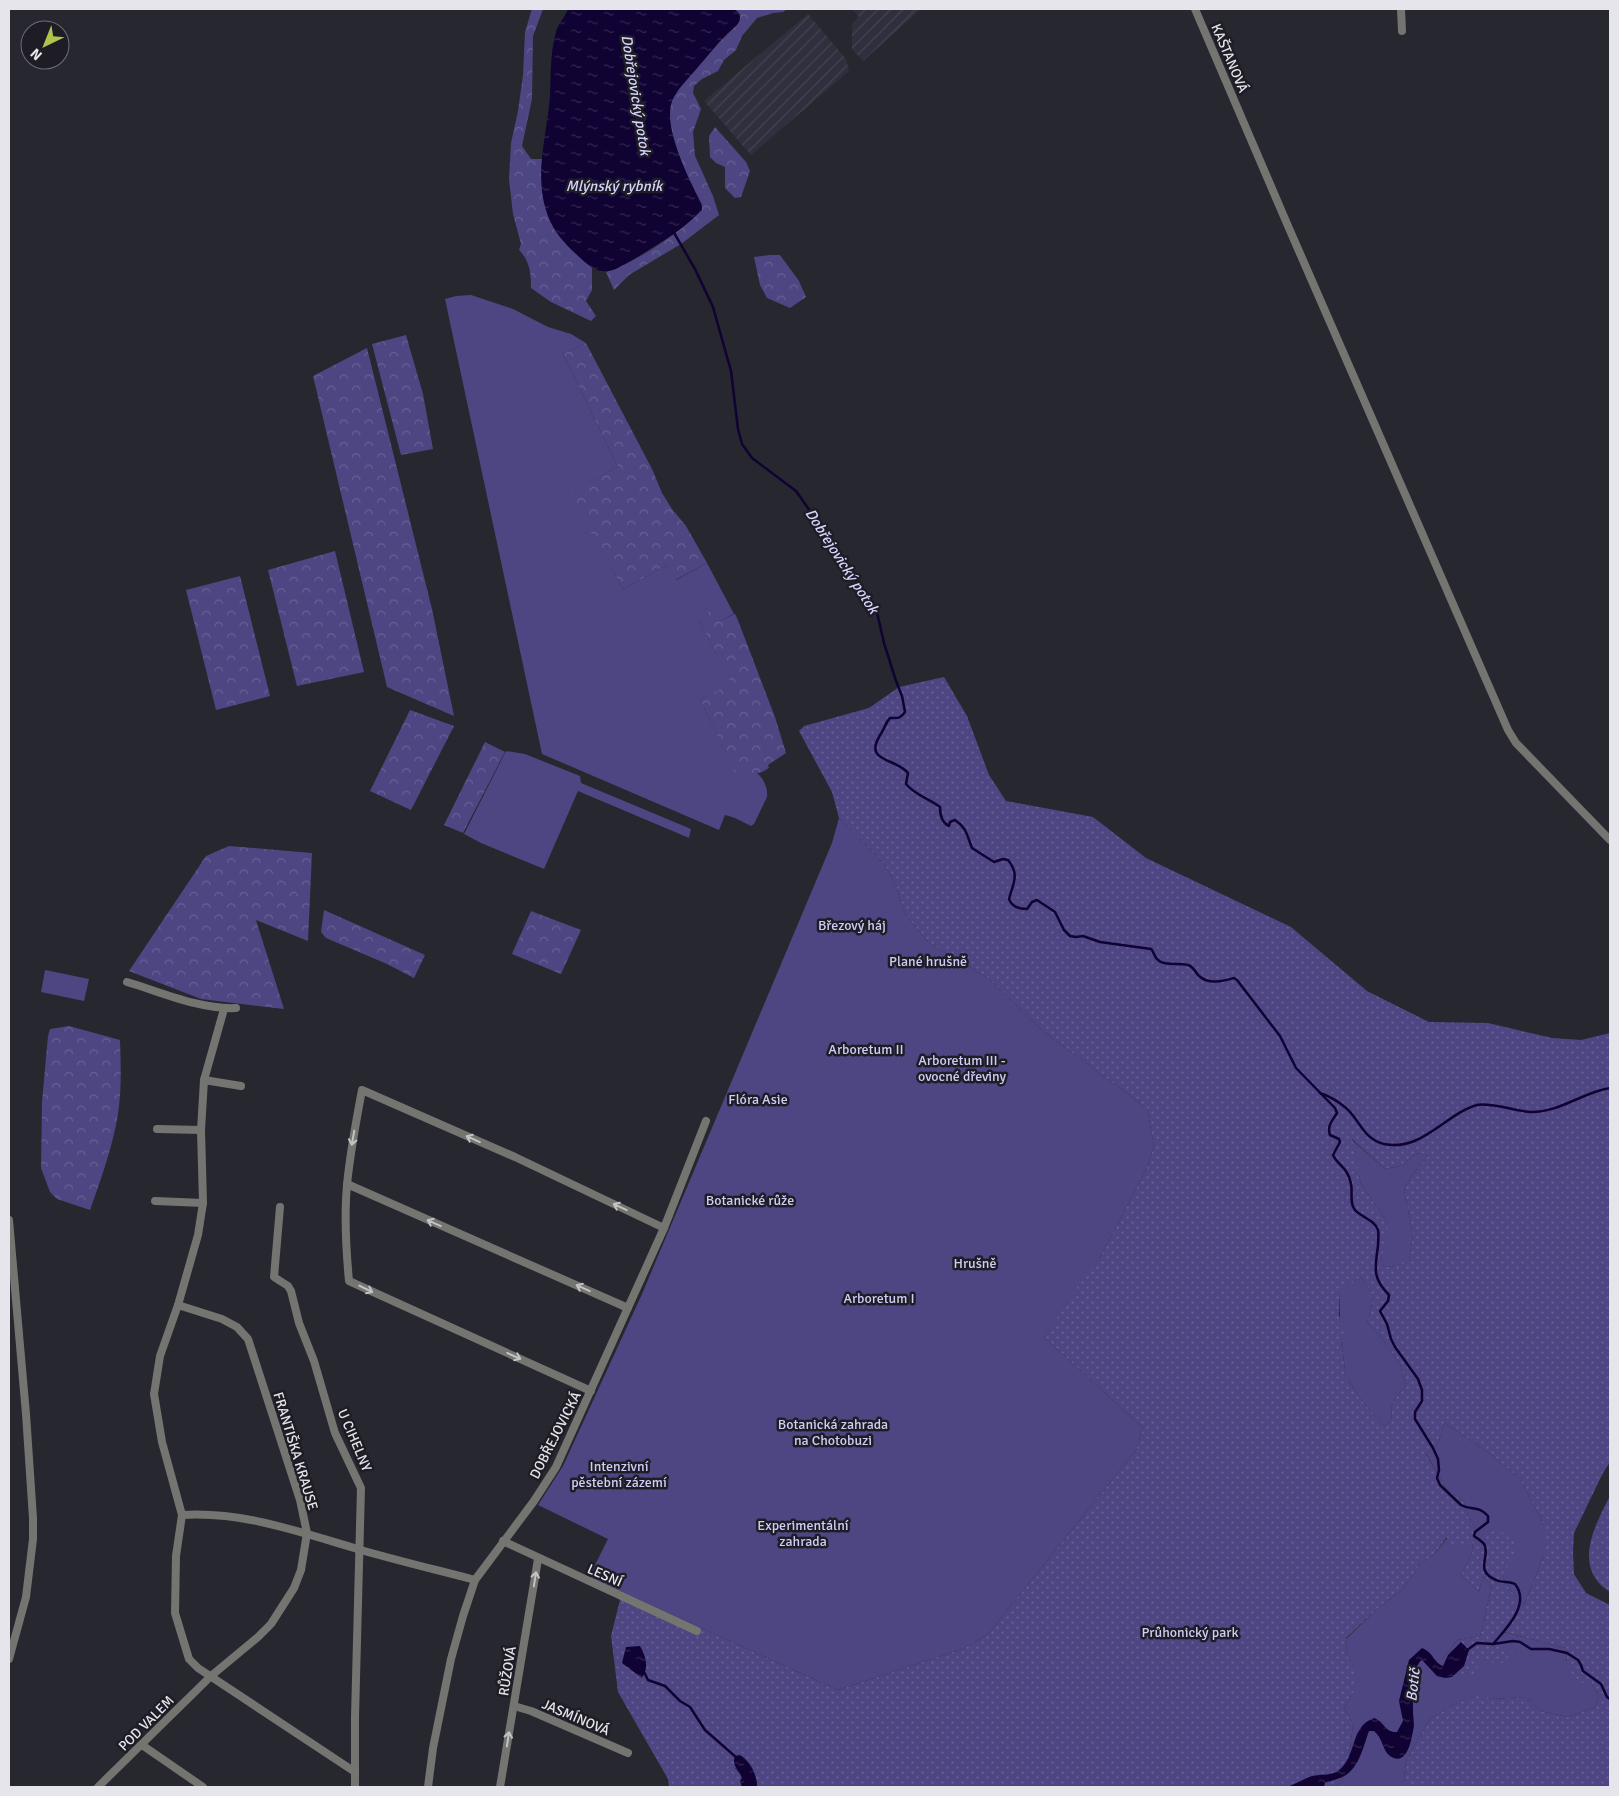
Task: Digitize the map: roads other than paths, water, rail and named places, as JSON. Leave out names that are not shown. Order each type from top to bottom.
[{"type":"street","name":"KAŠTANOVÁ","points":[[1195,9],[1508,730],[1516,743],[1610,840]]},
{"type":"street","points":[[1401,9],[1402,31]]},
{"type":"street","points":[[127,982],[185,1001],[224,1008],[236,1008]]},
{"type":"street","points":[[224,1008],[204,1080],[201,1130],[203,1203],[198,1235],[178,1305],[160,1356],[154,1394],[162,1442],[182,1515],[176,1556],[175,1613],[190,1659],[198,1668],[355,1772]]},
{"type":"street","points":[[204,1080],[241,1086]]},
{"type":"street","points":[[591,1391],[349,1281],[345,1239],[347,1184],[362,1090],[515,1158],[664,1228]]},
{"type":"street","name":"DOBŘEJOVICKÁ","points":[[428,1787],[433,1748],[451,1660],[475,1580],[534,1501],[556,1467],[664,1228],[706,1121]]},
{"type":"street","points":[[157,1129],[201,1130]]},
{"type":"street","points":[[347,1184],[628,1308]]},
{"type":"street","points":[[155,1202],[203,1203]]},
{"type":"street","name":"U CIHELNY","points":[[280,1207],[274,1277],[292,1291],[299,1323],[314,1361],[335,1433],[361,1488],[356,1659],[355,1787]]},
{"type":"street","points":[[9,1220],[33,1518],[33,1539],[26,1597],[9,1659]]},
{"type":"street","name":"FRANTIŠKA KRAUSE","points":[[178,1305],[222,1319],[237,1327],[248,1339],[289,1463],[307,1533],[301,1570],[294,1588],[284,1605],[271,1624],[258,1637],[211,1676]]},
{"type":"street","points":[[182,1515],[206,1514],[244,1518],[307,1533],[360,1550],[475,1580]]},
{"type":"street","name":"LESNÍ","points":[[504,1541],[538,1559],[697,1630]]},
{"type":"street","name":"RŮŽOVÁ","points":[[500,1787],[538,1559]]},
{"type":"street","name":"POD VALEM","points":[[98,1787],[211,1676]]},
{"type":"street","name":"JASMÍNOVÁ","points":[[514,1706],[628,1753]]},
{"type":"street","points":[[142,1745],[203,1787]]},
{"type":"water","name":"Mlýnský rybník","points":[[568,9],[734,9],[740,17],[737,25],[679,89],[670,108],[670,121],[678,152],[702,205],[702,209],[688,223],[664,240],[621,267],[607,271],[600,271],[594,268],[572,251],[550,222],[544,201],[541,171],[550,96],[554,40],[557,29]]},
{"type":"water","points":[[1461,1642],[1469,1650],[1464,1666],[1452,1677],[1437,1676],[1422,1660],[1418,1664],[1413,1683],[1414,1729],[1404,1756],[1396,1758],[1390,1756],[1377,1734],[1374,1731],[1369,1731],[1356,1764],[1346,1775],[1325,1783],[1324,1787],[1287,1787],[1312,1776],[1338,1771],[1349,1758],[1361,1728],[1366,1722],[1374,1718],[1390,1731],[1397,1732],[1403,1721],[1399,1701],[1409,1660],[1422,1648],[1429,1652],[1443,1666],[1448,1655]]},
{"type":"water","points":[[640,1646],[646,1662],[642,1678],[622,1663],[626,1647]]},
{"type":"water","points":[[740,1755],[753,1769],[757,1787],[742,1787],[740,1781],[742,1778],[734,1762],[735,1756]]},
{"type":"waterway","name":"Dobřejovický potok","points":[[673,231],[695,269],[713,307],[731,371],[738,429],[742,444],[752,458],[796,491],[876,608],[884,643],[902,696],[905,712],[900,717],[890,718],[887,721],[875,749],[878,754],[908,773],[906,784],[913,791],[940,807],[940,813],[947,825],[949,826],[950,822],[955,820],[959,823],[966,832],[972,848],[994,862],[1003,859],[1008,860],[1012,865],[1015,875],[1009,899],[1014,906],[1027,909],[1032,902],[1037,900],[1055,912],[1064,930],[1070,936],[1083,936],[1100,942],[1151,949],[1160,961],[1168,964],[1188,965],[1207,981],[1234,978],[1237,980],[1280,1036],[1296,1068],[1335,1108],[1337,1113],[1330,1124],[1329,1132],[1330,1135],[1339,1139],[1340,1142],[1333,1155],[1350,1178],[1353,1207],[1371,1221],[1378,1230],[1377,1278],[1389,1295],[1388,1301],[1380,1311],[1395,1347],[1418,1379],[1422,1390],[1422,1401],[1415,1412],[1415,1419],[1438,1459],[1439,1470],[1437,1478],[1440,1485],[1461,1505],[1481,1510],[1488,1516],[1488,1522],[1475,1532],[1474,1536],[1485,1546],[1484,1569],[1486,1573],[1498,1581],[1515,1584],[1519,1592],[1520,1600],[1515,1616],[1493,1644]]},
{"type":"waterway","points":[[1320,1093],[1334,1099],[1346,1108],[1371,1138],[1384,1144],[1398,1145],[1422,1138],[1454,1116],[1477,1105],[1482,1104],[1530,1112],[1541,1111],[1561,1106],[1600,1090],[1610,1088]]},
{"type":"waterway","name":"Botič","points":[[1467,1650],[1477,1643],[1493,1644],[1513,1641],[1520,1642],[1531,1649],[1549,1649],[1567,1653],[1578,1660],[1583,1671],[1601,1684],[1607,1697],[1610,1699]]},
{"type":"waterway","points":[[644,1672],[648,1680],[665,1686],[680,1701],[690,1707],[705,1730],[737,1758]]},
{"type":"park label","name":"Březový háj","points":[[852,925]]},
{"type":"park label","name":"Plané hrušně","points":[[928,961]]},
{"type":"park label","name":"Arboretum II","points":[[866,1049]]},
{"type":"park label","name":"Arboretum III - ovocné dřeviny","points":[[962,1068]]},
{"type":"park label","name":"Flóra Asie","points":[[758,1099]]},
{"type":"park label","name":"Botanické růže","points":[[750,1200]]},
{"type":"park label","name":"Hrušně","points":[[975,1263]]},
{"type":"park label","name":"Arboretum I","points":[[879,1298]]},
{"type":"park label","name":"Botanická zahrada na Chotobuzi","points":[[833,1432]]},
{"type":"park label","name":"Intenzivní pěstební zázemí","points":[[619,1474]]},
{"type":"park label","name":"Experimentální zahrada","points":[[803,1534]]},
{"type":"park label","name":"Průhonický park","points":[[1190,1632]]}]
